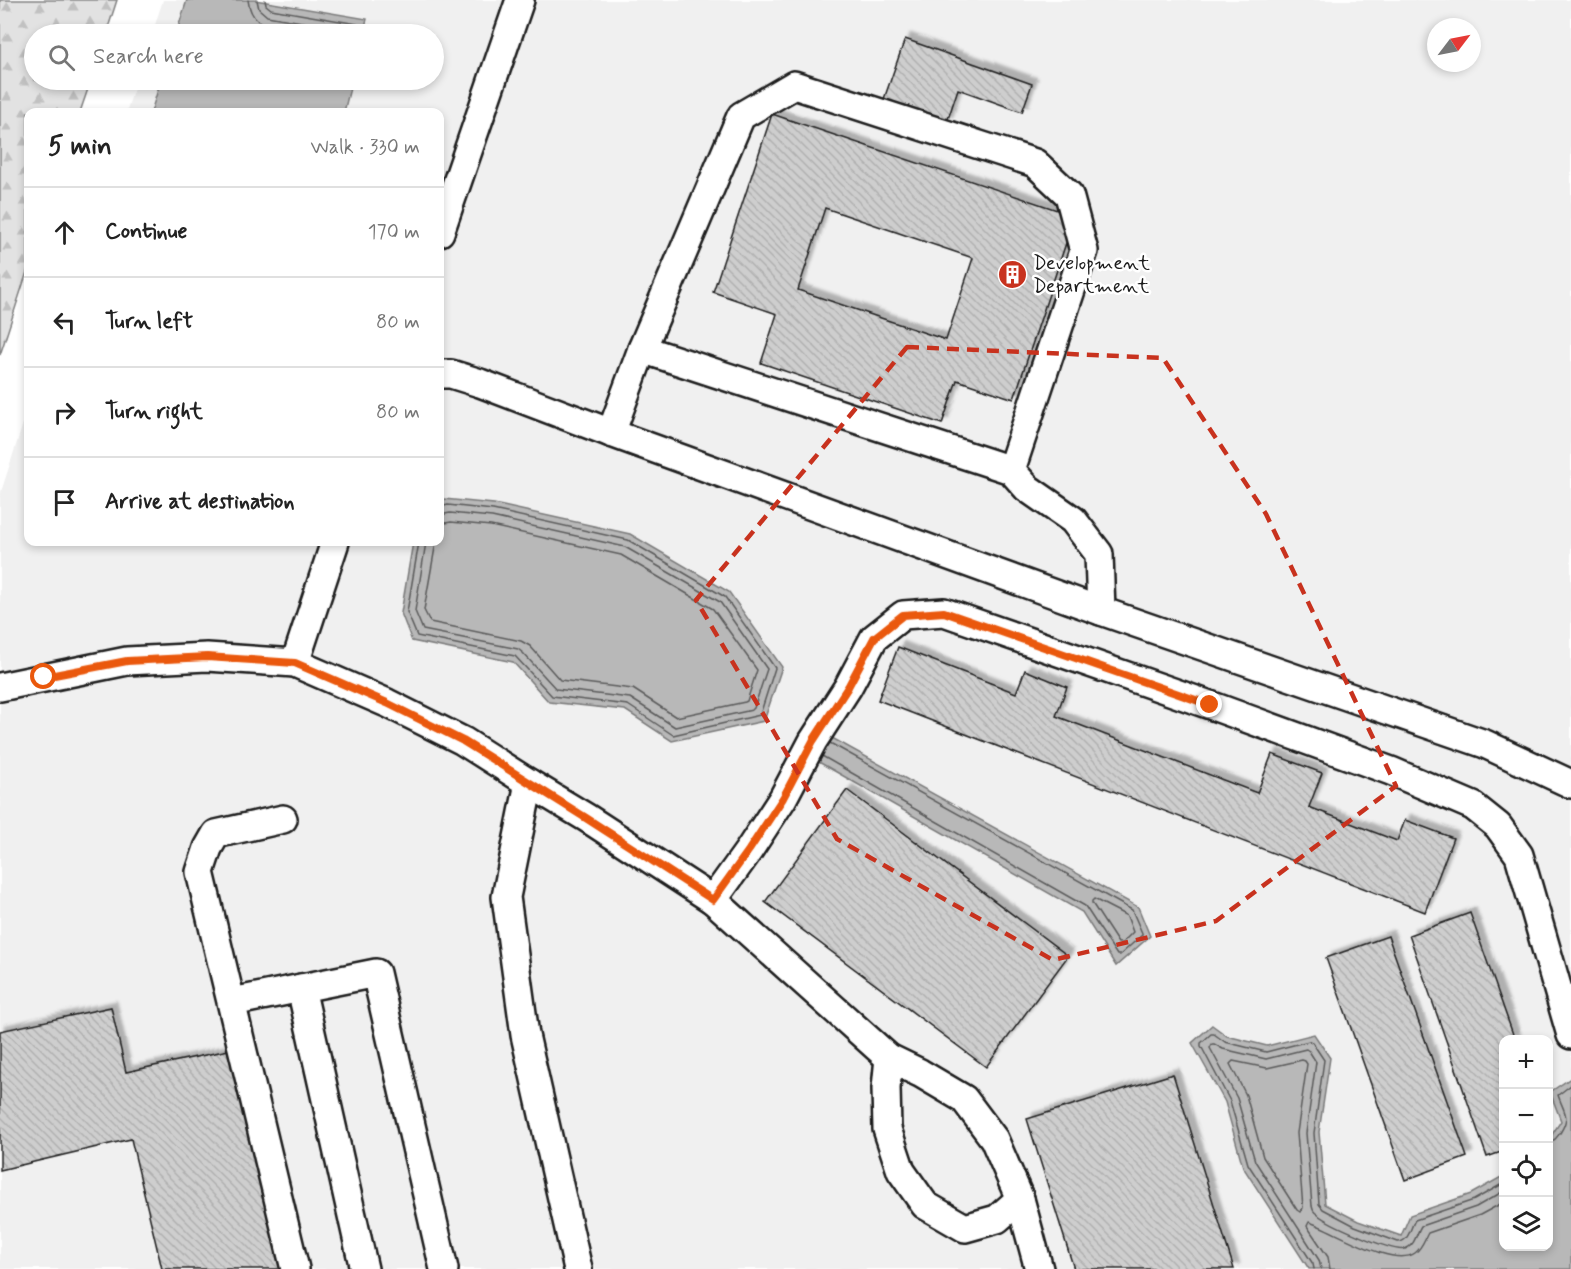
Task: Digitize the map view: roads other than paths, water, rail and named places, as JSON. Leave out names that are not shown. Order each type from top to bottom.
[{"type":"street","points":[[444,220],[520,0]]},
{"type":"street","points":[[611,433],[642,349],[741,116],[794,85],[1035,163],[1070,195],[1084,251],[1011,470]]},
{"type":"street","points":[[642,349],[1011,470],[1027,488],[1073,520],[1099,554],[1101,611]]},
{"type":"street","points":[[444,374],[480,383],[1101,611],[1485,744],[1571,784]]},
{"type":"street","points":[[295,663],[334,546]]},
{"type":"street","points":[[713,900],[783,798],[874,638],[903,615],[944,612],[1391,771],[1473,806],[1498,826],[1519,855],[1571,1035]]},
{"type":"street","points":[[0,687],[127,661],[207,657],[295,663],[387,703],[463,741],[713,900],[889,1058],[964,1098],[994,1139],[1020,1199],[1039,1269]]},
{"type":"street","points":[[529,783],[506,897],[525,1035],[578,1269]]},
{"type":"street","points":[[283,819],[216,834],[208,848],[200,872],[295,1269]]},
{"type":"street","points":[[232,1002],[376,973],[444,1269]]},
{"type":"street","points":[[302,988],[364,1269]]},
{"type":"street","points":[[889,1058],[886,1088],[887,1129],[901,1171],[925,1205],[965,1228],[998,1219],[1020,1199]]},
{"type":"water","points":[[187,0],[255,0],[367,19],[366,24],[179,24]]},
{"type":"water","points":[[158,90],[350,90],[345,108],[152,108]]},
{"type":"water","points":[[444,499],[494,504],[630,534],[729,592],[782,667],[764,721],[672,741],[625,710],[549,702],[513,662],[412,641],[401,613],[412,546],[444,546]]},
{"type":"water","points":[[823,733],[1138,907],[1150,936],[1116,966],[1082,912],[817,761]]},
{"type":"water","points":[[1212,1025],[1227,1036],[1267,1046],[1314,1034],[1330,1058],[1319,1132],[1325,1204],[1358,1221],[1401,1236],[1410,1215],[1471,1194],[1499,1178],[1499,1251],[1553,1251],[1553,1133],[1561,1121],[1553,1100],[1553,1090],[1571,1078],[1571,1269],[1309,1269],[1243,1167],[1225,1102],[1192,1043]]},
{"type":"place","name":"Development Department","points":[[1012,274]]}]
